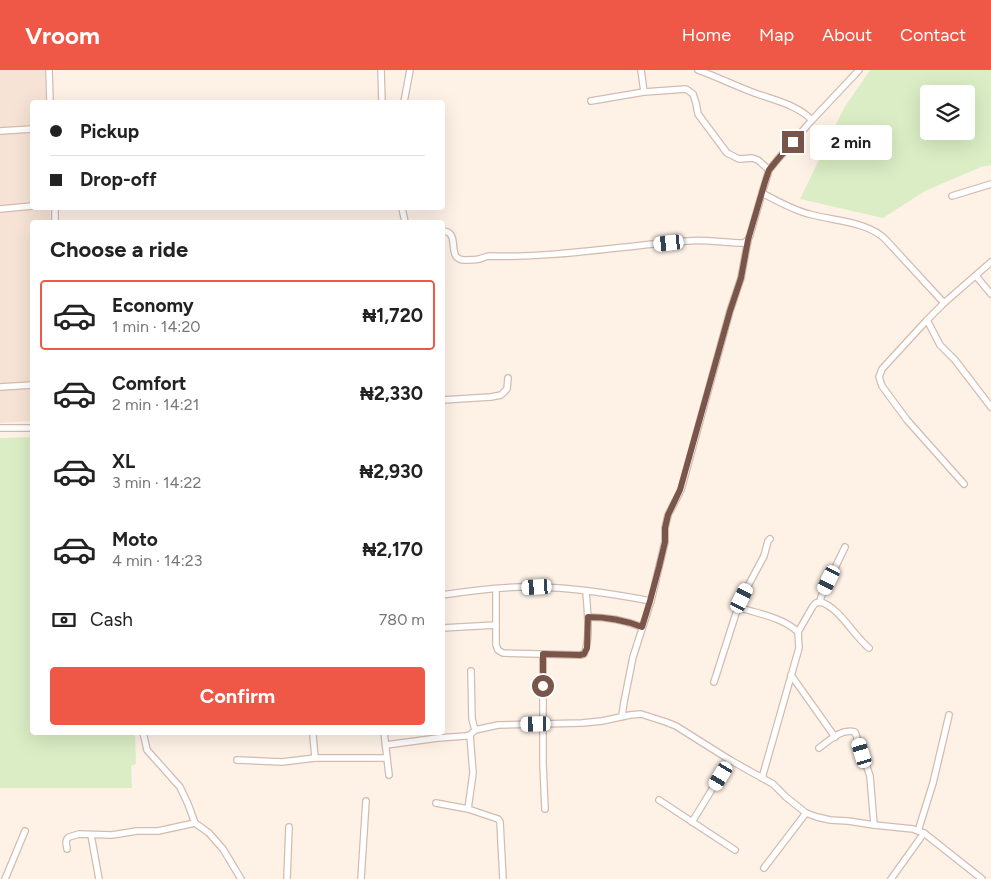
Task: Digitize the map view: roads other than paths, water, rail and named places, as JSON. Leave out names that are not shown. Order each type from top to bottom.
[{"type":"street","points":[[49,70],[50,100]]},
{"type":"street","points":[[381,70],[382,100]]},
{"type":"street","points":[[404,100],[410,70]]},
{"type":"street","points":[[641,70],[644,92]]},
{"type":"street","points":[[698,70],[793,107],[812,120]]},
{"type":"street","points":[[622,716],[633,657],[665,542],[665,528],[668,515],[680,490],[741,278],[748,240],[769,170],[859,70]]},
{"type":"street","points":[[591,101],[644,92],[686,90],[693,94],[698,114],[727,153],[739,158],[758,160],[769,170]]},
{"type":"street","points":[[0,131],[30,130]]},
{"type":"street","points":[[952,196],[991,184]]},
{"type":"street","points":[[762,193],[808,214],[862,226],[876,232],[886,240],[944,303]]},
{"type":"street","points":[[0,208],[30,206]]},
{"type":"street","points":[[445,231],[450,232],[453,238],[454,252],[462,260],[490,256],[550,255],[689,240],[744,243],[748,240]]},
{"type":"street","points":[[964,484],[907,420],[882,386],[879,377],[882,369],[927,320],[991,262]]},
{"type":"street","points":[[976,276],[991,294]]},
{"type":"street","points":[[927,320],[940,345],[955,360],[991,407]]},
{"type":"street","points":[[445,400],[501,395],[507,389],[508,378]]},
{"type":"street","points":[[0,387],[30,385]]},
{"type":"street","points":[[0,428],[30,428]]},
{"type":"street","points":[[714,682],[738,607],[764,556],[770,539]]},
{"type":"street","points":[[820,602],[845,546]]},
{"type":"street","points":[[445,595],[537,587],[617,594],[650,601]]},
{"type":"street","points":[[496,589],[496,645],[498,650],[502,653],[580,655],[584,654],[587,648],[588,617],[586,591]]},
{"type":"street","points":[[762,778],[799,648],[798,632],[813,606],[820,602],[828,605],[869,648]]},
{"type":"street","points":[[738,607],[778,619],[798,632]]},
{"type":"street","points":[[588,617],[604,617],[627,621],[642,627]]},
{"type":"street","points":[[445,628],[496,625]]},
{"type":"street","points":[[543,654],[545,809]]},
{"type":"street","points":[[472,671],[472,719],[475,730]]},
{"type":"street","points":[[791,676],[835,737]]},
{"type":"street","points":[[386,745],[470,735],[475,730],[498,725],[582,723],[641,714],[676,726],[773,784],[806,813],[830,820],[848,820],[912,829],[921,832],[982,879]]},
{"type":"street","points":[[891,879],[921,832],[949,715]]},
{"type":"street","points":[[819,748],[844,732],[855,732],[870,776],[874,825]]},
{"type":"street","points":[[144,735],[146,750],[180,787],[195,823],[209,833],[223,849],[241,879]]},
{"type":"street","points":[[313,735],[315,758]]},
{"type":"street","points":[[384,735],[390,776]]},
{"type":"street","points":[[468,809],[474,773],[470,735]]},
{"type":"street","points":[[237,760],[282,762],[315,758],[387,758]]},
{"type":"street","points":[[692,822],[730,760]]},
{"type":"street","points":[[659,800],[735,850]]},
{"type":"street","points":[[360,879],[366,802]]},
{"type":"street","points":[[436,803],[468,809],[498,819],[500,822],[503,879]]},
{"type":"street","points":[[764,868],[806,813]]},
{"type":"street","points":[[67,849],[66,842],[69,837],[79,834],[112,835],[137,831],[158,831],[195,823]]},
{"type":"street","points":[[288,827],[288,879]]},
{"type":"street","points":[[5,879],[25,831]]},
{"type":"street","points":[[91,835],[99,879]]}]
